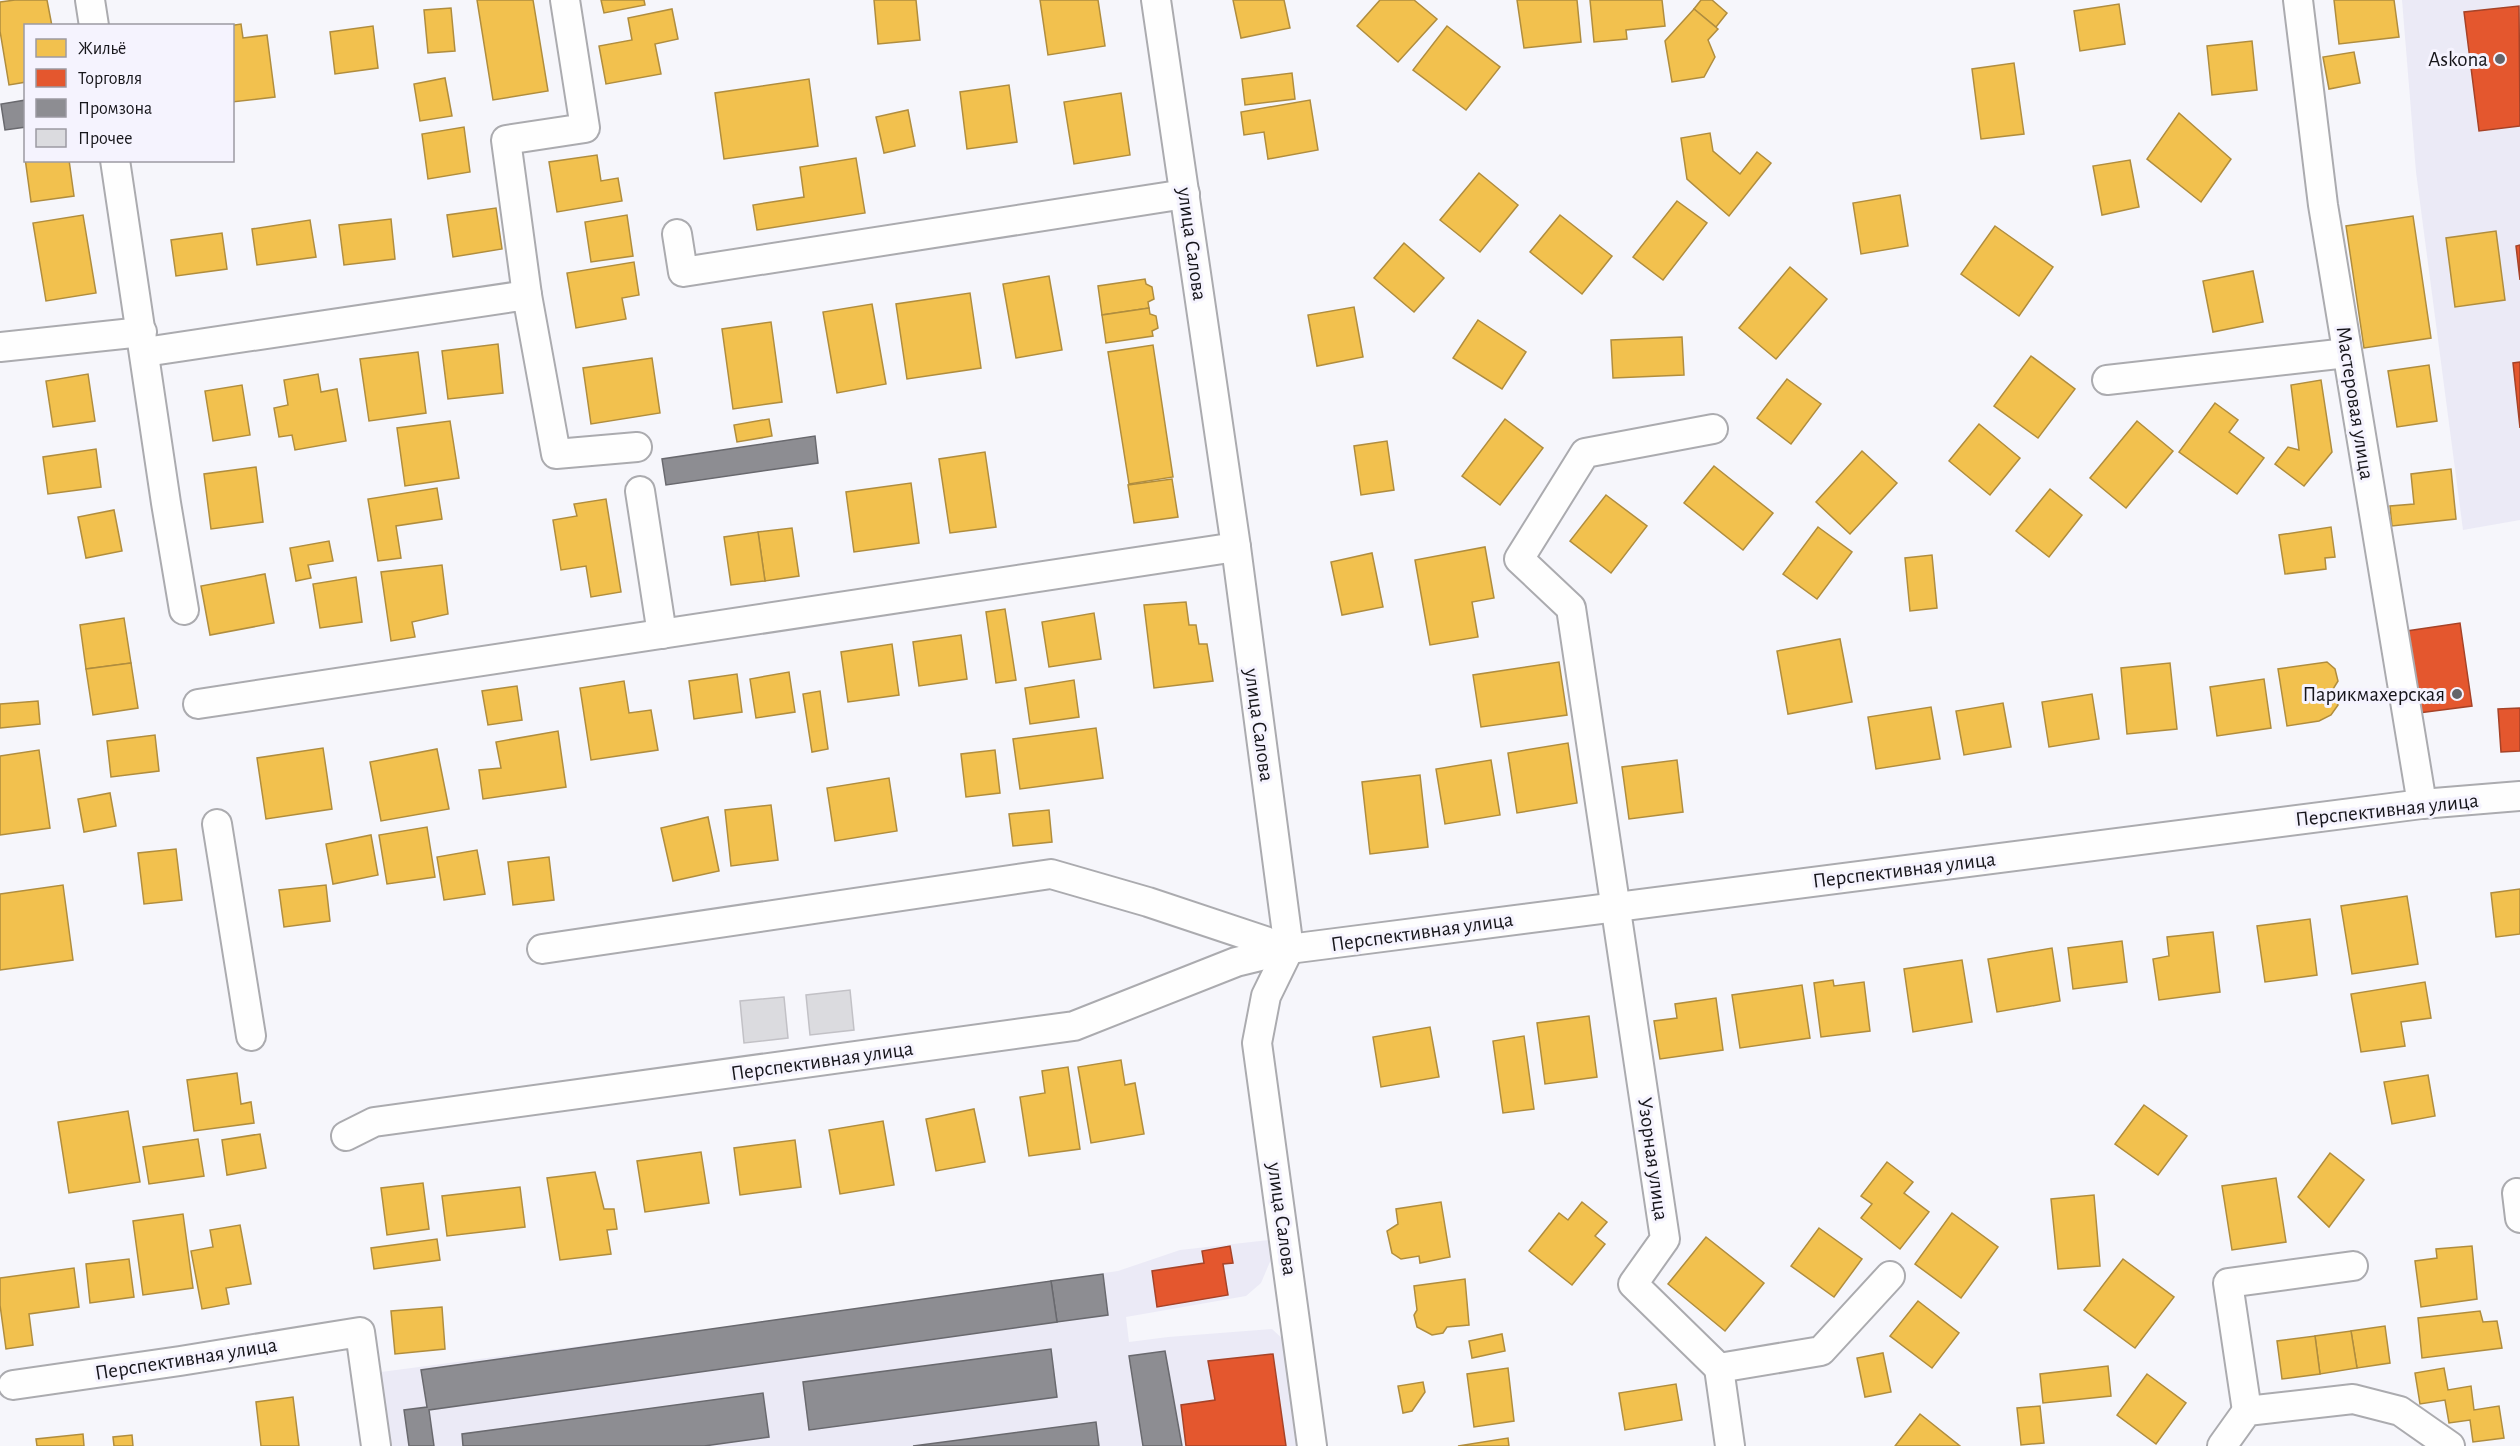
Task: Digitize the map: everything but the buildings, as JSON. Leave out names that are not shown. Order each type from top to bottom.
[{"type":"street","points":[[90,0],[94,24]]},
{"type":"street","points":[[565,0],[585,128],[506,140],[527,295],[556,454],[637,447]]},
{"type":"street","name":"улица Салова","points":[[1156,0],[1236,548],[1289,949],[1266,996],[1257,1043],[1312,1446]]},
{"type":"street","name":"Мастеровая улица","points":[[2298,0],[2323,205],[2422,804]]},
{"type":"street","points":[[115,162],[184,610]]},
{"type":"street","points":[[677,234],[683,272],[881,239],[1185,194]]},
{"type":"street","points":[[0,347],[143,342],[527,295]]},
{"type":"street","points":[[2107,380],[2347,353]]},
{"type":"street","points":[[1617,906],[1571,608],[1518,559],[1586,453],[1713,429]]},
{"type":"street","points":[[640,491],[662,634]]},
{"type":"street","points":[[198,704],[1236,548]]},
{"type":"street","name":"Перспективная улица","points":[[346,1136],[374,1122],[1074,1026],[1236,962],[1289,949],[2422,804],[2520,796]]},
{"type":"street","points":[[218,824],[250,1036]]},
{"type":"street","name":"Перспективная улица","points":[[542,949],[1051,874],[1148,902],[1289,949]]},
{"type":"street","name":"Узорная улица","points":[[1617,906],[1665,1239],[1633,1284],[1719,1368]]},
{"type":"street","points":[[2222,1446],[2247,1411],[2228,1283],[2353,1266]]},
{"type":"street","points":[[1730,1446],[1719,1368],[1821,1351],[1890,1276]]},
{"type":"street","name":"Перспективная улица","points":[[12,1385],[360,1332],[376,1446]]},
{"type":"street","points":[[2247,1411],[2353,1399],[2400,1412],[2450,1446]]},
{"type":"shaded area","points":[[2402,0],[2520,0],[2520,520],[2463,530],[2416,172]]},
{"type":"shaded area","points":[[1269,1240],[1272,1257],[1261,1283],[1246,1296],[1126,1317],[1129,1342],[1272,1329],[1287,1343],[1303,1446],[391,1446],[381,1372],[709,1329],[1118,1271],[1180,1250]]},
{"type":"place","name":"Askona","points":[[2500,59]]},
{"type":"place","name":"Парикмахерская","points":[[2457,694]]}]
